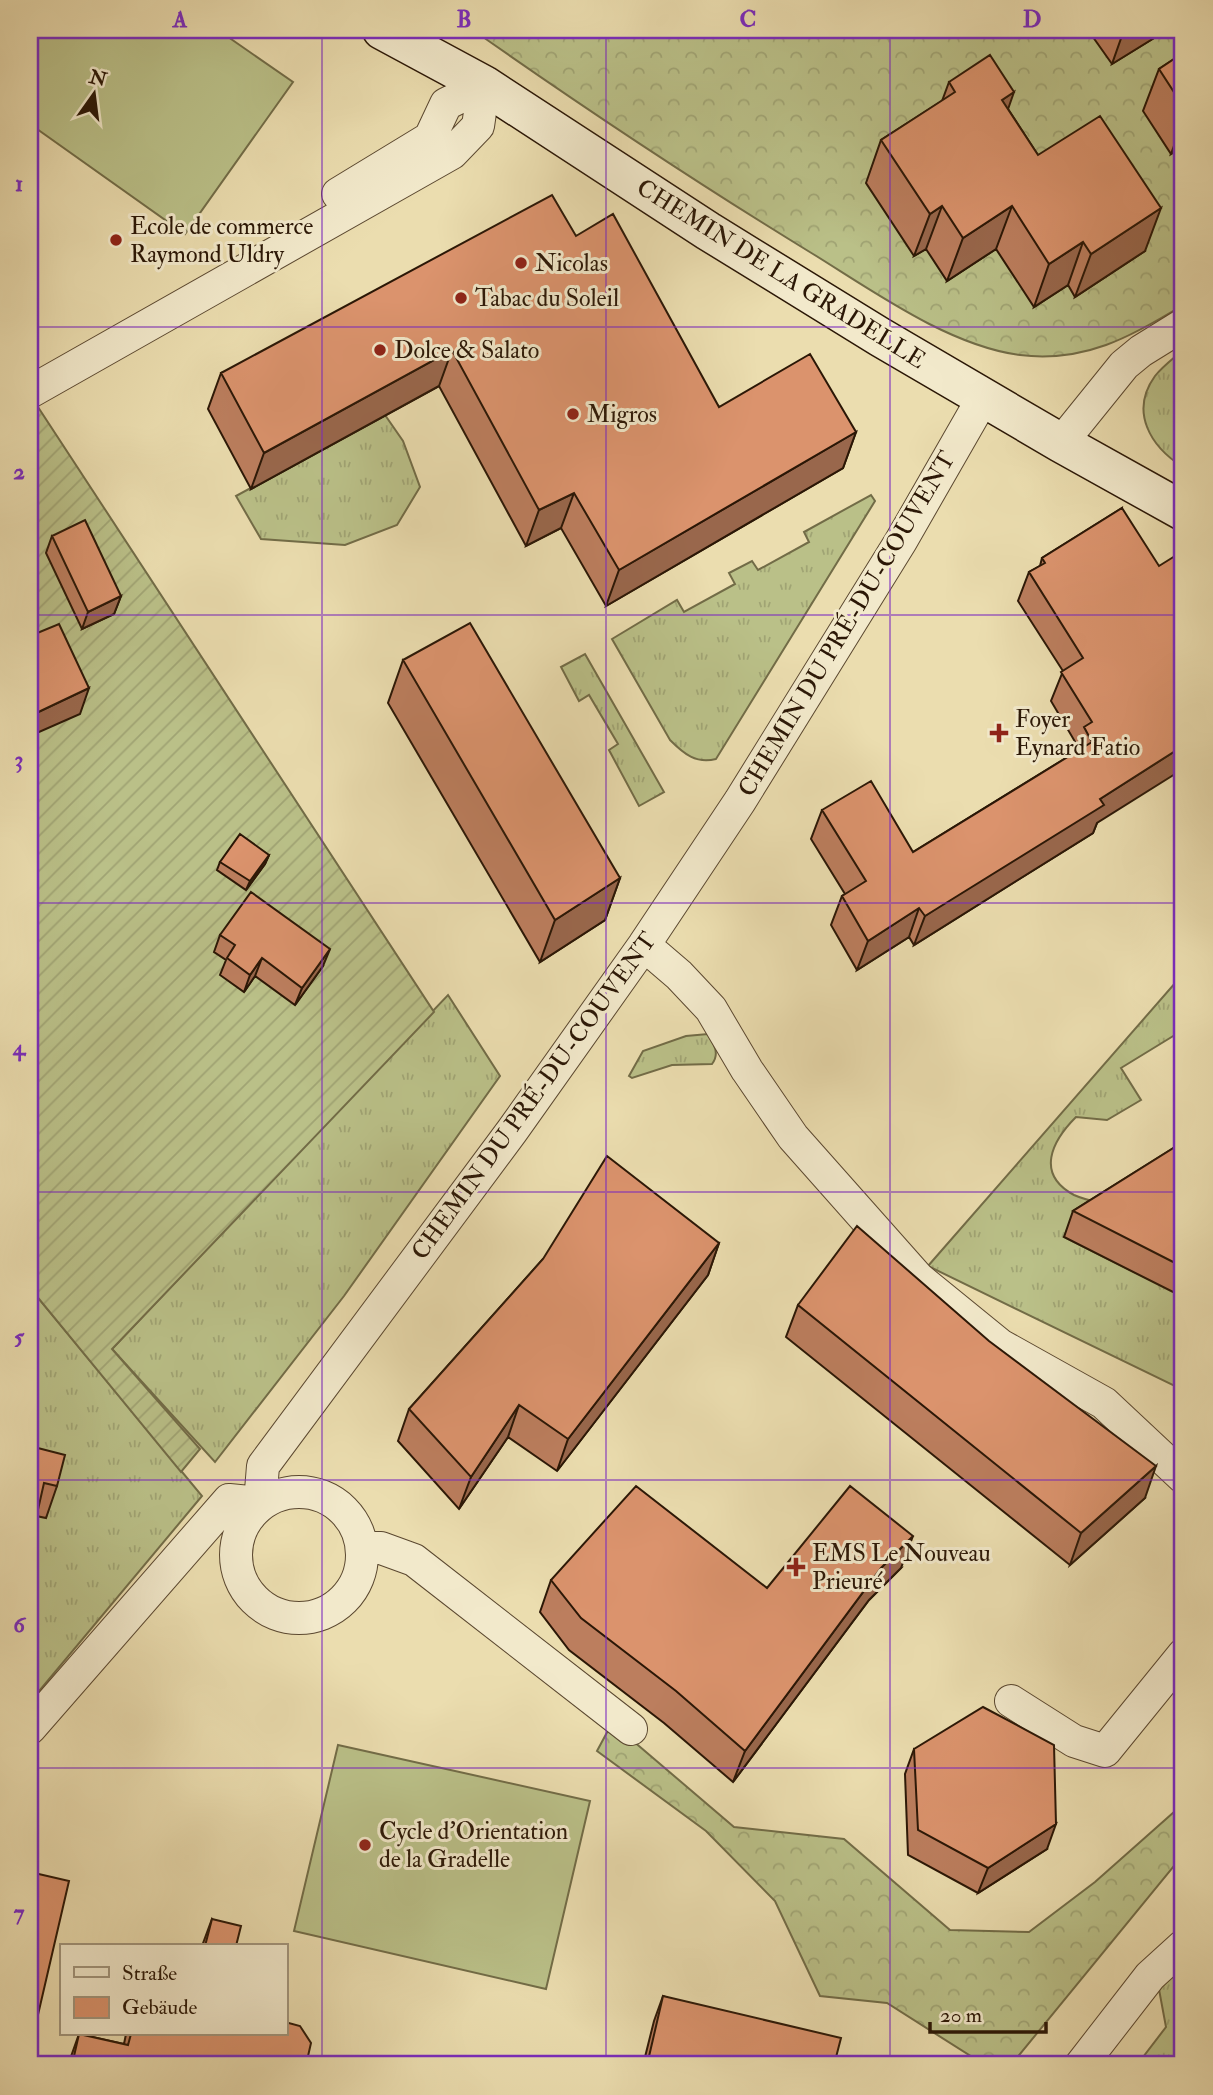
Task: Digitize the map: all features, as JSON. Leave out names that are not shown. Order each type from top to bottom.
[{"type":"street","name":"CHEMIN DE LA GRADELLE","points":[[382,30],[484,85],[708,230],[983,398],[1183,511]]},
{"type":"street","points":[[30,370],[294,221],[430,138],[446,104],[484,85]]},
{"type":"street","points":[[30,392],[452,153],[478,126],[484,85]]},
{"type":"street","points":[[1061,443],[1124,365],[1183,325]]},
{"type":"street","name":"CHEMIN DU PRÉ-DU-COUVENT","points":[[260,1503],[263,1466],[504,1142],[644,945],[740,801],[887,563],[983,398]]},
{"type":"street","points":[[644,945],[679,975],[711,1009],[747,1070],[793,1137],[919,1279],[1000,1345],[1104,1403],[1183,1477]]},
{"type":"street","points":[[302,1491],[323,1496],[341,1507],[354,1523],[362,1548],[362,1564],[356,1583],[344,1600],[328,1611],[310,1617],[289,1617],[269,1610],[252,1598],[241,1580],[236,1559],[238,1538],[247,1518],[260,1503],[281,1494],[302,1491]]},
{"type":"street","points":[[30,1728],[229,1500],[260,1503]]},
{"type":"street","points":[[362,1548],[381,1548],[414,1560],[631,1729]]},
{"type":"street","points":[[1011,1701],[1074,1741],[1105,1751],[1183,1655]]},
{"type":"street","points":[[1081,2065],[1150,1976],[1183,1946]]},
{"type":"green space","points":[[30,30],[218,30],[293,82],[185,234],[30,124]]},
{"type":"green space","points":[[473,30],[1183,30],[1183,305],[1125,337],[1086,351],[1065,355],[1020,355],[966,341],[886,300],[770,227],[641,145]]},
{"type":"green space","points":[[1183,350],[1183,467],[1153,439],[1147,428],[1144,403],[1147,389],[1155,376]]},
{"type":"green space","points":[[36,404],[434,1012],[112,1349],[200,1449],[181,1472],[30,1288],[30,408]]},
{"type":"green space","points":[[385,415],[403,441],[420,487],[397,525],[345,545],[261,539],[236,496]]},
{"type":"green space","points":[[871,495],[875,501],[716,759],[696,759],[685,753],[670,740],[612,639],[677,600],[684,612],[735,584],[729,573],[752,561],[758,570],[809,542],[804,532]]},
{"type":"green space","points":[[585,654],[664,792],[639,806],[609,750],[618,744],[589,695],[579,701],[561,667]]},
{"type":"green space","points":[[1183,974],[1183,1030],[1121,1068],[1141,1100],[1107,1120],[1076,1117],[1060,1136],[1051,1157],[1051,1167],[1054,1177],[1062,1187],[1074,1195],[1112,1206],[1064,1237],[1183,1297],[1183,1390],[928,1266]]},
{"type":"green space","points":[[448,995],[500,1076],[344,1296],[215,1462],[112,1349]]},
{"type":"green space","points":[[708,1034],[716,1053],[712,1064],[672,1065],[632,1078],[629,1076],[643,1051],[686,1036]]},
{"type":"green space","points":[[30,1288],[202,1496],[30,1702]]},
{"type":"green space","points":[[612,1723],[734,1827],[844,1839],[950,1930],[1029,1932],[1095,1882],[1183,1804],[1183,1855],[1011,2065],[979,2065],[980,2062],[887,2003],[820,1996],[775,1901],[706,1831],[597,1751]]},
{"type":"green space","points":[[338,1745],[590,1801],[546,1989],[294,1931]]},
{"type":"green space","points":[[1183,1972],[1183,2065],[1137,2065],[1166,2027],[1158,1984]]},
{"type":"building","points":[[1183,53],[1183,106],[1159,69]]},
{"type":"building","points":[[990,55],[1014,92],[1002,100],[1038,155],[1100,116],[1161,208],[1091,254],[1083,242],[1049,264],[1012,206],[963,238],[942,206],[930,214],[881,140],[955,92],[949,82]]},
{"type":"building","points":[[552,195],[576,236],[613,214],[719,407],[810,354],[856,432],[619,570],[574,493],[539,510],[452,350],[264,453],[221,373]]},
{"type":"building","points":[[1122,508],[1159,566],[1183,551],[1183,746],[1100,799],[1104,805],[925,916],[919,908],[868,941],[842,896],[866,881],[822,810],[871,781],[913,852],[1092,742],[1084,727],[1092,722],[1061,672],[1083,658],[1029,572],[1045,563],[1042,558]]},
{"type":"building","points":[[85,520],[121,596],[88,612],[52,536]]},
{"type":"building","points":[[470,623],[620,878],[555,920],[403,660]]},
{"type":"building","points":[[59,624],[89,688],[30,716],[30,636]]},
{"type":"building","points":[[240,834],[269,855],[250,881],[220,862]]},
{"type":"building","points":[[251,892],[330,949],[302,988],[262,958],[250,975],[227,958],[235,945],[220,935]]},
{"type":"building","points":[[1183,1142],[1183,1267],[1073,1211]]},
{"type":"building","points":[[607,1156],[719,1243],[568,1439],[519,1405],[471,1477],[409,1409],[543,1259]]},
{"type":"building","points":[[857,1226],[989,1341],[1156,1466],[1081,1533],[798,1305]]},
{"type":"building","points":[[30,1446],[65,1455],[57,1486],[44,1483],[37,1514],[30,1512]]},
{"type":"building","points":[[636,1486],[767,1588],[850,1486],[913,1536],[881,1568],[745,1751],[676,1691],[581,1618],[551,1580]]},
{"type":"building","points":[[983,1707],[1054,1745],[1056,1824],[988,1868],[918,1830],[914,1749]]},
{"type":"building","points":[[30,1872],[69,1881],[34,2032],[30,2031]]},
{"type":"building","points":[[212,1919],[241,1926],[236,1944],[206,1944]]},
{"type":"building","points":[[663,1996],[841,2038],[834,2065],[647,2065]]},
{"type":"building","points":[[287,2023],[300,2026],[311,2043],[306,2065],[72,2065],[79,2036],[128,2045],[130,2036],[287,2036]]},
{"type":"place","name":"Ecole de commerce Raymond Uldry","points":[[116,240]]},
{"type":"place","name":"Nicolas","points":[[521,263]]},
{"type":"place","name":"Tabac du Soleil","points":[[461,298]]},
{"type":"place","name":"Dolce & Salato","points":[[380,350]]},
{"type":"place","name":"Migros","points":[[573,414]]},
{"type":"place","name":"Foyer Eynard Fatio","points":[[999,733]]},
{"type":"place","name":"EMS Le Nouveau Prieuré","points":[[796,1567]]},
{"type":"place","name":"Cycle d'Orientation de la Gradelle","points":[[365,1845]]}]
